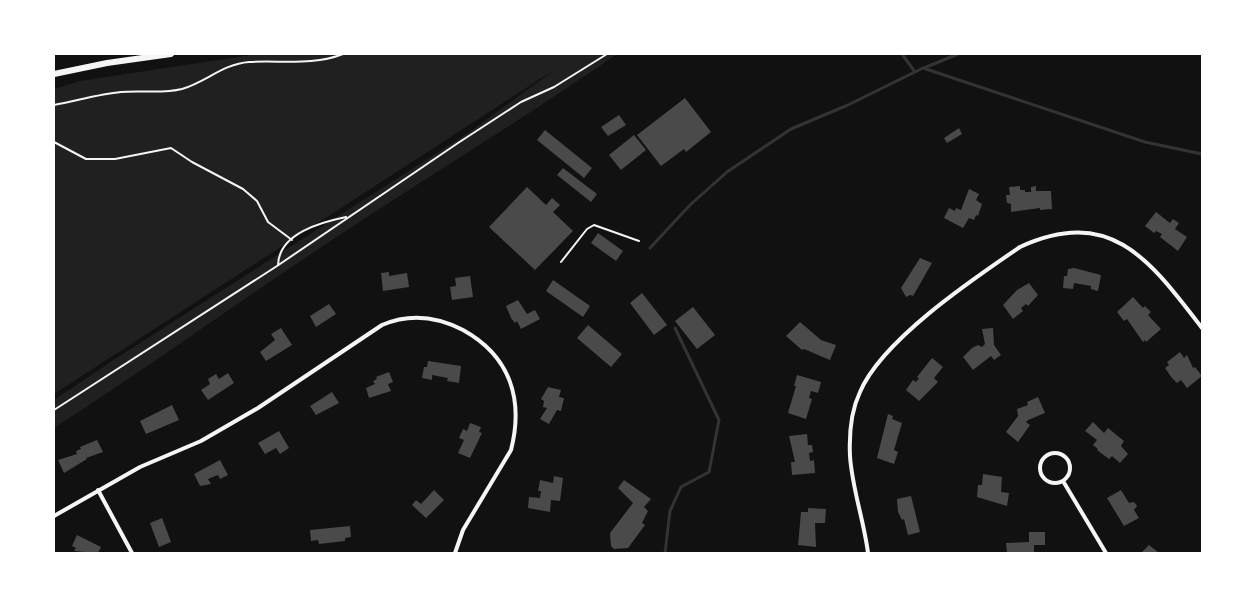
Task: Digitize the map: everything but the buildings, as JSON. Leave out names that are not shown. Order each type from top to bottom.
[{"type":"main road","points":[[54,74],[107,63],[170,54]]},
{"type":"street","points":[[868,553],[850,456],[853,414],[860,392],[880,361],[897,341],[1020,247],[1040,238],[1066,232],[1093,234],[1119,242],[1140,254],[1168,284],[1202,328]]},
{"type":"street","points":[[54,516],[140,467],[201,440],[258,408],[382,325],[396,319],[426,317],[455,326],[482,342],[494,354],[508,378],[516,409],[511,450],[463,530],[455,553]]},
{"type":"street","points":[[1059,453],[1068,460],[1070,472],[1063,481],[1052,482],[1042,475],[1041,464],[1048,454],[1059,453]]},
{"type":"street","points":[[1063,481],[1106,553]]},
{"type":"street","points":[[98,490],[132,553]]},
{"type":"lane","points":[[562,262],[587,229],[594,225],[639,241]]},
{"type":"path","points":[[54,105],[122,92],[159,92],[182,89],[204,80],[228,66],[318,60],[343,54]]},
{"type":"path","points":[[54,410],[278,266],[513,108],[554,87],[608,54]]},
{"type":"path","points":[[54,142],[86,159],[115,158],[171,148],[192,162],[243,189],[257,201],[268,222],[292,240]]},
{"type":"path","points":[[278,266],[278,259],[292,240],[311,225],[349,217]]},
{"type":"shaded area","points":[[257,54],[617,54],[335,238],[54,428],[54,400],[468,133],[557,68],[54,394],[54,89],[80,81]]},
{"type":"waterway","points":[[902,54],[915,72]]},
{"type":"waterway","points":[[924,68],[958,54]]},
{"type":"waterway","points":[[650,248],[690,205],[727,172],[791,129],[848,105],[923,68],[1145,142],[1202,154]]},
{"type":"waterway","points":[[665,553],[670,511],[681,487],[709,472],[719,420],[675,328]]}]
